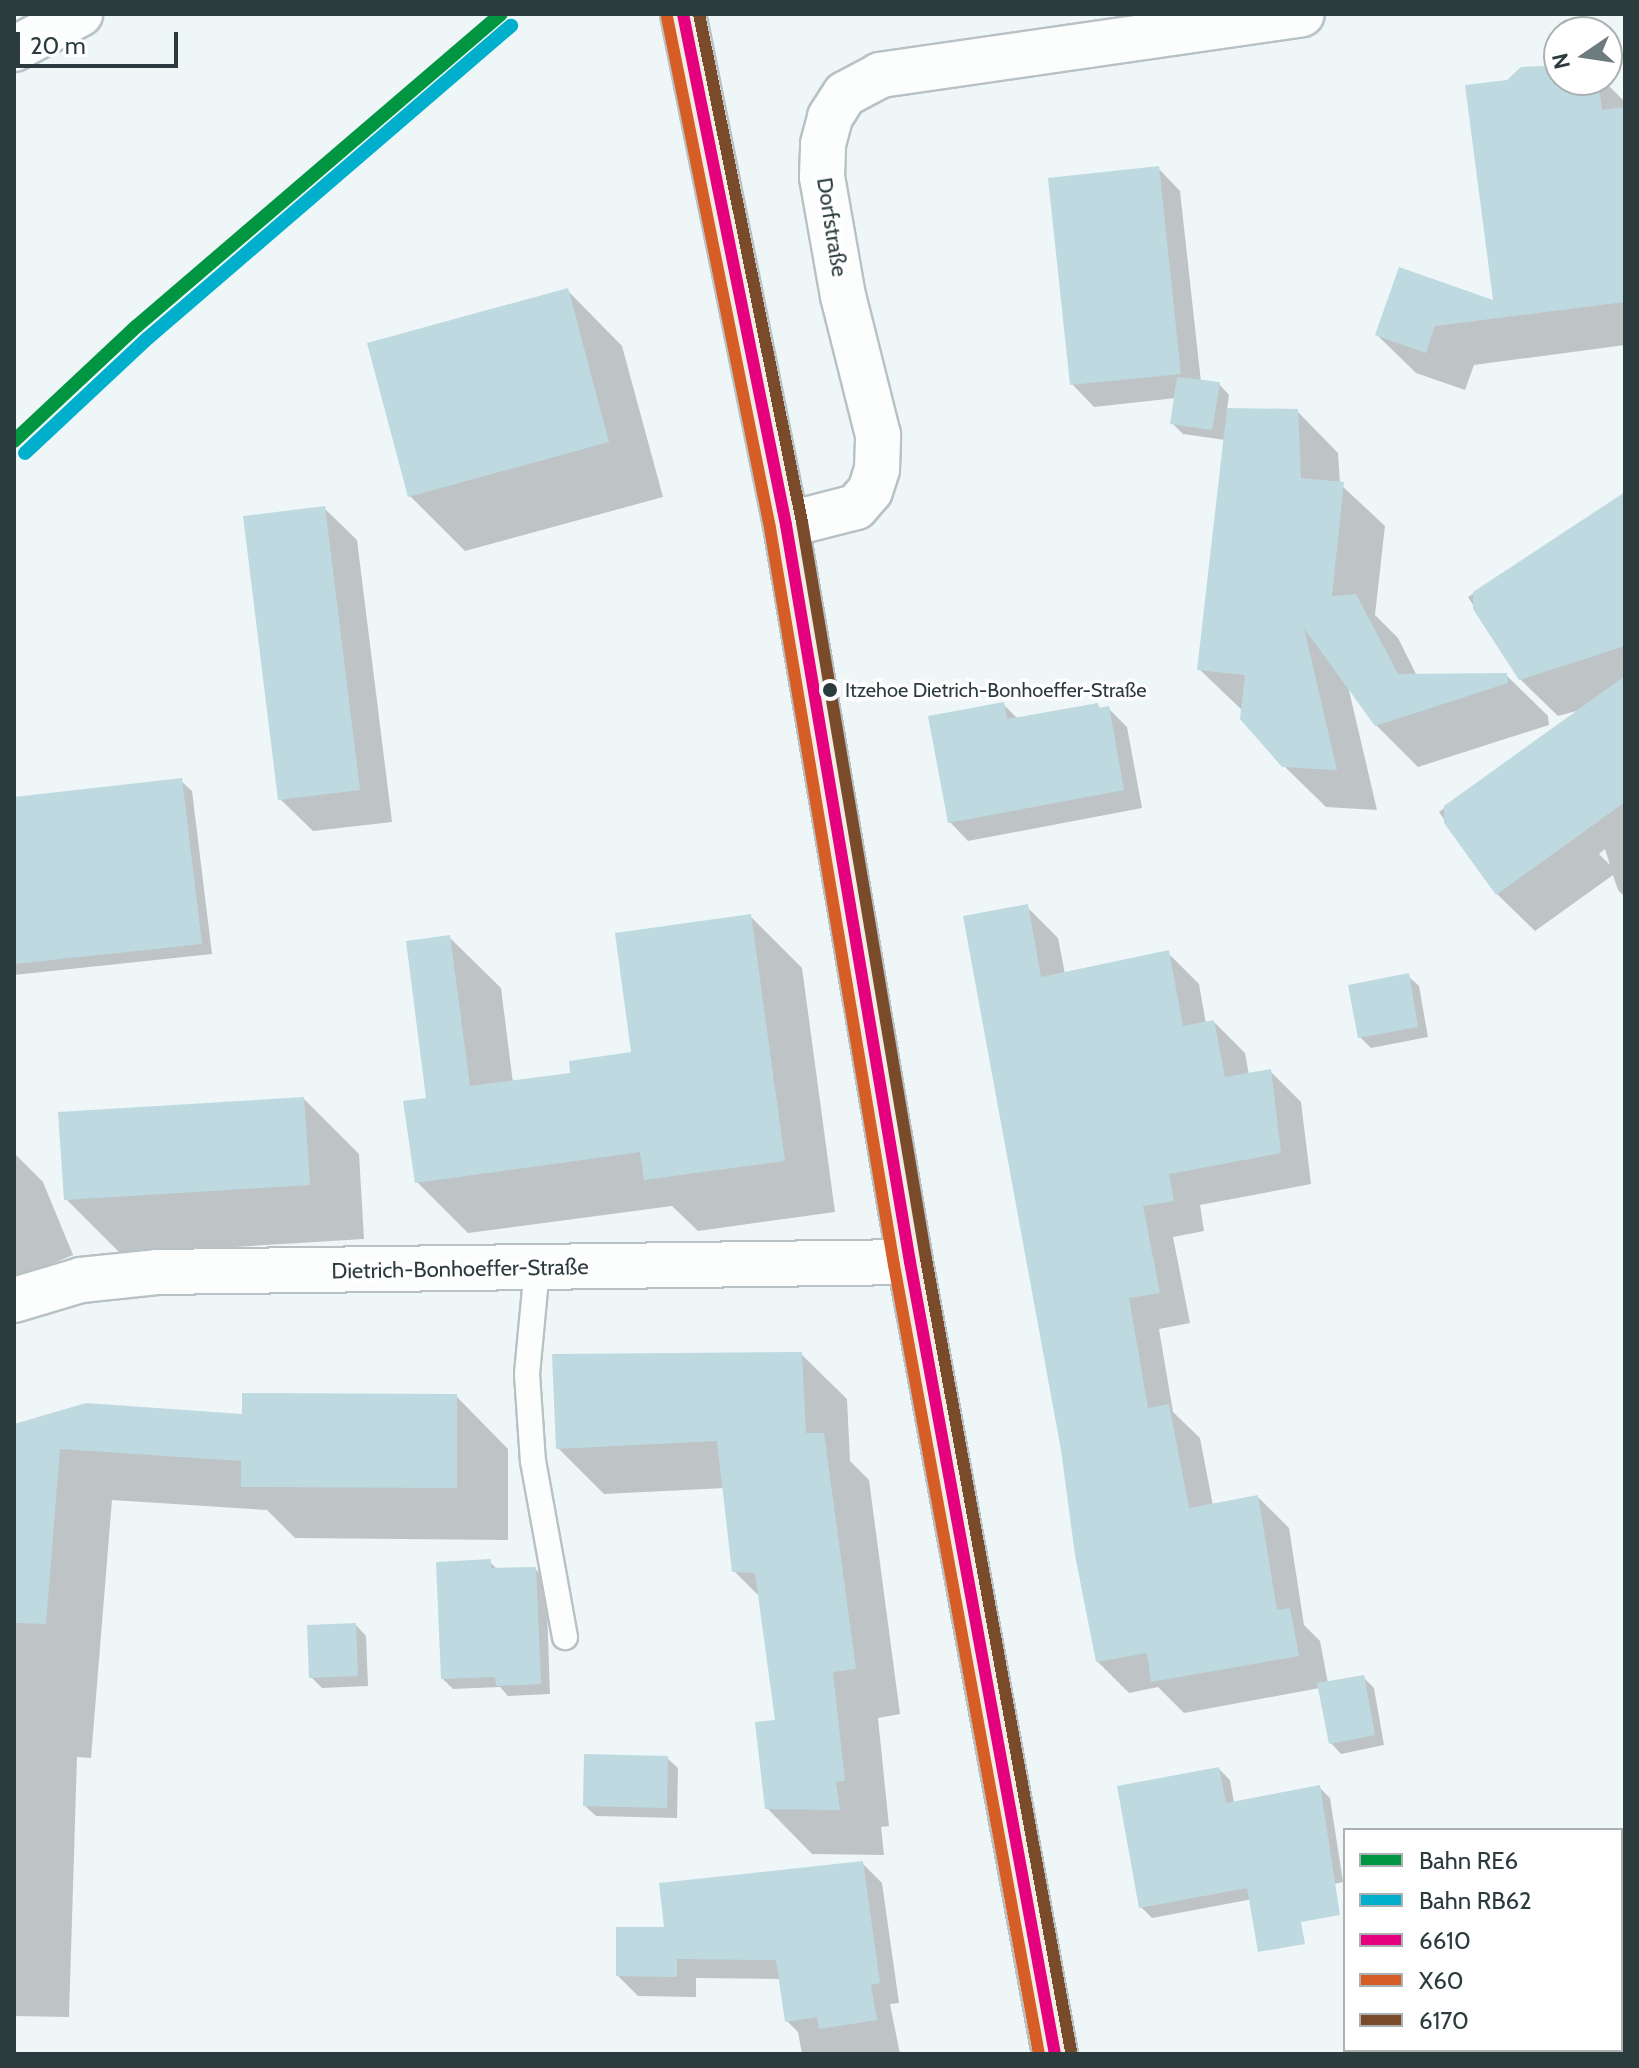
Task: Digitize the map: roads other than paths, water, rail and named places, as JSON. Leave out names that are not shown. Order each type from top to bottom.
[{"type":"main road","points":[[683,14],[786,525],[910,1262],[1055,2054]]},
{"type":"street","points":[[14,49],[80,14]]},
{"type":"street","name":"Dorfstraße","points":[[786,525],[856,507],[870,491],[877,469],[878,435],[843,296],[822,177],[823,144],[830,117],[845,94],[880,75],[1302,14]]},
{"type":"street","name":"Dietrich-Bonhoeffer-Straße","points":[[14,1300],[81,1280],[132,1273],[910,1262]]},
{"type":"lane","points":[[537,1268],[527,1374],[533,1461],[565,1637]]},
{"type":"rail line","name":"RE6","points":[[14,441],[137,326],[501,14]]},
{"type":"rail line","name":"RB62","points":[[25,453],[148,338],[511,26]]},
{"type":"place","name":"Itzehoe Dietrich-Bonhoeffer-Straße","points":[[830,690]]}]
